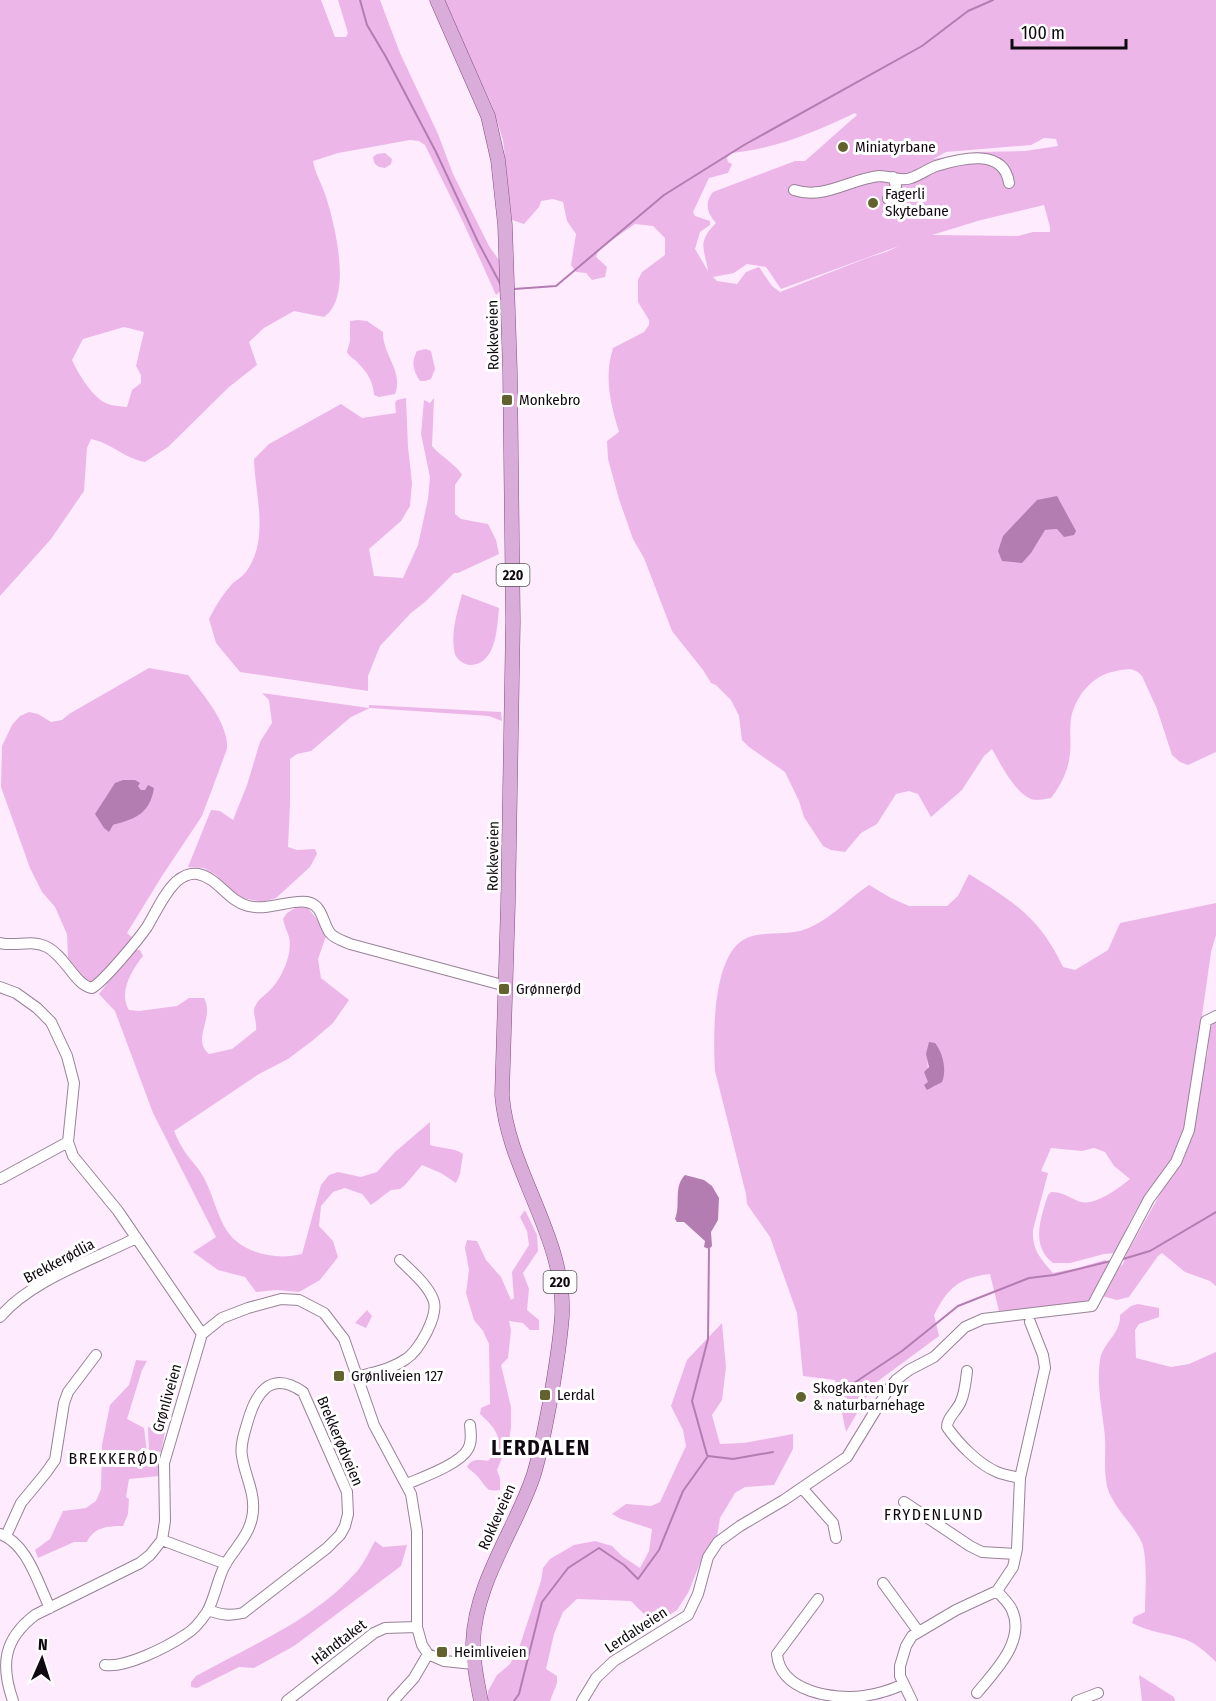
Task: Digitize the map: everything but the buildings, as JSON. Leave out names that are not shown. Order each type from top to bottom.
[{"type":"main road","name":"Rokkeveien","points":[[436,0],[478,91],[493,135],[501,178],[508,287],[513,621],[506,986],[501,1095],[505,1125],[512,1149],[554,1255],[561,1284],[562,1316],[555,1374],[538,1459],[528,1489],[482,1594],[474,1632],[474,1664],[481,1701]]},
{"type":"street","points":[[794,190],[809,193],[820,192],[870,178],[912,178],[945,164],[990,159],[997,161],[1005,168],[1009,183]]},
{"type":"street","points":[[888,199],[896,186],[893,177]]},
{"type":"street","points":[[0,943],[35,943],[46,946],[61,956],[82,985],[92,988],[103,980],[145,929],[176,882],[189,874],[195,874],[212,880],[234,899],[246,905],[261,908],[306,902],[318,907],[330,932],[338,939],[350,944],[506,986]]},
{"type":"street","points":[[0,987],[16,993],[37,1008],[51,1022],[62,1044],[74,1083],[69,1142],[74,1156],[104,1192],[202,1334],[222,1317],[281,1299],[298,1300],[324,1313],[344,1340],[374,1425],[411,1494],[417,1531],[417,1627],[422,1645],[428,1654],[444,1661],[474,1664]]},
{"type":"street","name":"Lerdalveien","points":[[582,1701],[596,1678],[614,1661],[688,1615],[698,1594],[708,1557],[718,1542],[847,1457],[896,1380],[909,1370],[934,1357],[965,1327],[983,1319],[1028,1318],[1092,1306],[1149,1199],[1176,1162],[1184,1146],[1206,1021],[1216,1016]]},
{"type":"street","points":[[0,1179],[69,1142]]},
{"type":"street","name":"Brekkerødlia","points":[[0,1317],[37,1287],[136,1238]]},
{"type":"street","points":[[358,1377],[396,1365],[409,1358],[431,1324],[435,1301],[429,1291],[400,1260]]},
{"type":"street","points":[[912,1701],[900,1676],[906,1646],[918,1631],[998,1591],[1013,1568],[1016,1554],[1020,1478],[1045,1368],[1044,1355],[1028,1318]]},
{"type":"street","name":"Grønliveien","points":[[162,1540],[165,1521],[164,1463],[202,1334]]},
{"type":"street","points":[[50,1608],[27,1558],[3,1535],[21,1503],[55,1460],[64,1403],[68,1392],[96,1354]]},
{"type":"street","points":[[967,1371],[963,1398],[957,1410],[948,1420],[947,1427],[960,1443],[988,1468],[1020,1478]]},
{"type":"street","name":"Brekkerødveien","points":[[105,1665],[134,1660],[179,1639],[200,1622],[208,1610],[216,1584],[226,1564],[248,1531],[254,1508],[251,1487],[241,1454],[252,1407],[260,1392],[270,1386],[282,1382],[292,1385],[303,1392],[347,1491],[348,1514],[345,1526],[340,1535],[327,1548],[243,1613],[233,1616],[219,1615],[208,1610]]},
{"type":"street","points":[[407,1484],[454,1462],[468,1450],[471,1438],[470,1425]]},
{"type":"street","points":[[802,1488],[833,1523],[836,1538]]},
{"type":"street","points":[[904,1502],[969,1546],[982,1552],[1016,1554]]},
{"type":"street","points":[[13,1701],[6,1675],[6,1660],[11,1640],[22,1625],[35,1615],[140,1563],[162,1540],[226,1564]]},
{"type":"street","points":[[883,1583],[918,1631]]},
{"type":"street","points":[[977,1693],[1004,1657],[1014,1639],[1016,1630],[1011,1608],[998,1591]]},
{"type":"street","points":[[818,1599],[777,1654],[778,1663],[794,1682],[813,1693],[846,1697],[874,1694],[904,1684]]},
{"type":"street","name":"Håndtaket","points":[[287,1701],[374,1633],[385,1628],[417,1627]]},
{"type":"street","points":[[393,1701],[414,1678],[428,1654]]},
{"type":"street","points":[[1077,1701],[1098,1693]]},
{"type":"shaded area","points":[[0,0],[321,0],[335,37],[346,37],[348,33],[338,0],[380,0],[400,53],[438,134],[453,174],[489,246],[501,263],[503,289],[496,295],[425,145],[419,141],[410,140],[338,153],[313,161],[330,209],[337,242],[340,278],[333,308],[324,317],[294,311],[264,328],[249,342],[257,365],[229,387],[168,447],[145,462],[131,458],[91,439],[87,448],[84,491],[51,539],[0,596]],"holes":[[[124,327],[144,332],[136,366],[141,375],[141,383],[132,390],[127,407],[110,405],[102,401],[87,385],[72,360],[83,339]]]},
{"type":"shaded area","points":[[444,0],[1216,0],[1216,752],[1188,765],[1180,762],[1172,755],[1157,709],[1142,676],[1133,670],[1116,671],[1100,677],[1081,694],[1071,718],[1068,765],[1051,798],[1036,800],[1025,796],[1008,777],[992,749],[984,756],[962,790],[931,817],[918,794],[909,791],[896,794],[877,824],[861,833],[845,852],[823,846],[804,817],[785,772],[742,740],[739,716],[731,700],[711,683],[672,631],[644,558],[633,539],[608,459],[607,441],[619,432],[609,390],[610,359],[613,348],[644,332],[649,325],[649,320],[638,302],[638,280],[642,272],[665,255],[665,238],[653,226],[635,224],[599,249],[596,257],[607,267],[605,277],[592,280],[586,273],[576,272],[571,265],[576,234],[567,221],[563,202],[553,199],[541,201],[539,207],[524,224],[512,220],[503,140],[493,108]],"holes":[[[855,113],[857,115],[805,161],[795,161],[713,192],[708,200],[708,208],[716,223],[706,236],[703,246],[708,271],[695,249],[700,232],[710,225],[710,221],[695,216],[693,212],[709,178],[728,173],[732,164],[727,158],[731,153],[765,147],[810,133]],[[1044,138],[1056,139],[1058,146],[1025,151],[976,152],[933,159],[946,152],[1031,145]],[[1044,205],[1050,232],[1033,232],[1018,236],[932,235],[981,220]],[[899,246],[780,292],[772,286],[759,267],[746,272],[737,284],[717,281],[713,277],[734,273],[747,264],[766,267],[781,289]],[[1057,496],[1057,529],[1045,530]]]},
{"type":"shaded area","points":[[385,153],[392,159],[391,164],[385,168],[377,166],[373,157]]},
{"type":"shaded area","points":[[350,321],[367,321],[383,332],[397,378],[395,394],[379,397],[374,395],[367,374],[347,352],[350,341]]},
{"type":"shaded area","points":[[426,349],[431,351],[435,369],[431,379],[420,381],[413,363],[417,351]]},
{"type":"shaded area","points":[[406,398],[412,483],[410,506],[401,521],[369,549],[374,576],[403,578],[418,545],[428,499],[430,477],[421,434],[424,400],[430,403],[434,398],[432,446],[462,475],[455,485],[455,514],[461,519],[488,524],[496,540],[499,554],[454,573],[411,613],[380,646],[368,676],[368,691],[240,672],[216,643],[209,619],[229,588],[246,572],[258,545],[259,517],[254,459],[269,444],[341,404],[362,418],[396,413],[397,400]]},
{"type":"shaded area","points":[[1057,496],[1076,531],[1074,535],[1064,537],[1057,529],[1045,530],[1022,563],[1002,561],[998,551],[1003,536],[1037,500]]},
{"type":"shaded area","points":[[462,594],[499,608],[494,644],[485,659],[478,664],[465,664],[455,654],[454,632]]},
{"type":"shaded area","points":[[149,668],[188,675],[214,710],[227,739],[227,749],[202,816],[127,933],[133,938],[99,980],[92,983],[84,979],[68,957],[67,934],[55,907],[42,892],[30,868],[1,787],[2,746],[12,725],[20,716],[29,712],[38,714],[51,722],[62,720]],"holes":[[[138,786],[141,790],[145,790],[130,820],[113,825]]]},
{"type":"shaded area","points":[[262,693],[369,708],[369,705],[501,712],[502,721],[489,716],[370,708],[351,717],[311,751],[297,754],[290,759],[288,847],[297,850],[315,849],[317,854],[310,867],[276,898],[262,902],[243,898],[204,868],[188,867],[211,810],[220,811],[233,820],[260,742],[272,723],[269,700]]},
{"type":"shaded area","points":[[135,780],[140,783],[138,786],[141,790],[145,790],[148,785],[154,788],[152,797],[141,814],[113,825],[109,832],[95,814],[115,783]]},
{"type":"shaded area","points":[[969,874],[999,893],[1024,913],[1045,936],[1063,967],[1075,970],[1108,950],[1120,923],[1216,903],[1216,935],[1211,952],[1184,1135],[1174,1158],[1136,1210],[1116,1253],[1070,1263],[1053,1263],[1046,1256],[1039,1240],[1040,1222],[1048,1195],[1055,1192],[1078,1201],[1091,1202],[1105,1196],[1130,1179],[1114,1166],[1105,1152],[1094,1148],[1082,1151],[1051,1148],[1041,1171],[1048,1173],[1033,1230],[1035,1248],[1053,1273],[1105,1260],[1109,1262],[1110,1266],[1091,1298],[1086,1302],[1039,1309],[999,1311],[990,1274],[962,1282],[949,1291],[934,1315],[939,1336],[874,1384],[846,1432],[835,1380],[803,1376],[797,1313],[770,1237],[747,1204],[715,1071],[715,1020],[720,981],[725,964],[733,950],[743,940],[758,935],[791,933],[806,929],[831,915],[869,885],[909,906],[947,906],[958,896]],"holes":[[[930,1042],[935,1087],[928,1083],[927,1057]]]},
{"type":"shaded area","points":[[297,907],[308,908],[320,923],[326,936],[318,959],[321,978],[349,1000],[333,1023],[288,1059],[259,1074],[174,1131],[204,1178],[230,1235],[238,1243],[258,1253],[280,1256],[302,1254],[321,1185],[329,1175],[338,1172],[361,1177],[377,1172],[395,1152],[430,1122],[430,1145],[456,1150],[463,1154],[456,1183],[441,1173],[422,1165],[400,1189],[391,1190],[371,1205],[362,1194],[345,1188],[333,1192],[321,1206],[319,1226],[333,1241],[338,1257],[320,1280],[299,1292],[277,1290],[256,1292],[245,1277],[218,1270],[193,1252],[216,1237],[153,1113],[115,1011],[99,994],[133,950],[140,950],[143,956],[131,974],[126,989],[126,1003],[129,1010],[139,1011],[177,1006],[189,998],[204,998],[207,1013],[202,1035],[204,1048],[209,1054],[232,1049],[256,1030],[254,1011],[256,1004],[269,992],[283,972],[290,943],[283,919],[287,913]]},
{"type":"shaded area","points":[[1216,1021],[1216,1286],[1210,1281],[1185,1272],[1162,1253],[1129,1297],[1117,1300],[1102,1296],[1117,1269],[1123,1264],[1169,1178],[1208,1053],[1210,1030]]},
{"type":"shaded area","points":[[929,1042],[935,1043],[940,1052],[944,1072],[942,1082],[927,1090],[924,1085],[928,1082],[924,1072],[929,1067],[926,1054]]},
{"type":"shaded area","points":[[685,1175],[704,1180],[712,1186],[719,1198],[718,1220],[711,1232],[712,1246],[709,1249],[704,1247],[705,1241],[684,1222],[677,1222],[675,1219],[679,1185]]},
{"type":"shaded area","points":[[525,1210],[537,1235],[538,1251],[523,1273],[529,1289],[527,1310],[539,1320],[539,1330],[530,1330],[523,1323],[509,1321],[511,1330],[508,1358],[501,1365],[511,1407],[511,1427],[509,1441],[497,1470],[500,1490],[492,1490],[487,1488],[467,1467],[473,1461],[488,1461],[494,1454],[498,1442],[495,1430],[480,1414],[481,1408],[490,1404],[489,1344],[483,1331],[474,1320],[466,1293],[469,1270],[465,1248],[467,1240],[477,1241],[486,1260],[501,1277],[511,1300],[514,1298],[512,1272],[529,1245],[527,1231],[520,1217]]},
{"type":"shaded area","points":[[1138,1304],[1159,1308],[1159,1317],[1139,1324],[1135,1330],[1136,1358],[1171,1367],[1189,1364],[1216,1352],[1216,1662],[1188,1641],[1132,1623],[1134,1617],[1145,1612],[1145,1559],[1138,1535],[1116,1505],[1108,1489],[1105,1475],[1105,1438],[1099,1370],[1102,1354],[1118,1328],[1120,1315],[1131,1306]]},
{"type":"shaded area","points":[[367,1310],[372,1316],[366,1328],[355,1323]]},
{"type":"shaded area","points":[[722,1323],[726,1367],[722,1400],[712,1415],[720,1444],[744,1443],[793,1434],[793,1449],[774,1485],[745,1487],[735,1493],[720,1518],[717,1536],[705,1551],[688,1593],[677,1610],[655,1625],[631,1601],[577,1599],[563,1612],[554,1634],[546,1669],[557,1676],[557,1683],[550,1701],[488,1701],[488,1691],[497,1675],[510,1664],[520,1645],[541,1581],[543,1568],[550,1559],[574,1545],[595,1541],[612,1546],[640,1568],[649,1551],[652,1529],[612,1514],[626,1504],[651,1506],[660,1502],[686,1446],[683,1430],[671,1406],[687,1360]]},
{"type":"shaded area","points":[[136,1360],[147,1361],[127,1419],[144,1428],[147,1452],[153,1459],[159,1459],[159,1476],[129,1479],[126,1497],[129,1499],[128,1514],[123,1526],[102,1528],[93,1533],[87,1542],[74,1542],[38,1558],[35,1550],[50,1539],[63,1511],[86,1508],[96,1501],[101,1489],[102,1445],[110,1405],[129,1385]]},
{"type":"shaded area","points":[[148,1427],[165,1432],[161,1452],[149,1450]]},
{"type":"shaded area","points":[[375,1541],[383,1547],[407,1545],[401,1566],[294,1646],[254,1668],[239,1667],[197,1688],[191,1687],[191,1682],[196,1676],[282,1630],[323,1603],[359,1569]]},
{"type":"shaded area","points":[[1139,1675],[1174,1697],[1175,1701],[1142,1701]]},
{"type":"waterway","points":[[360,0],[367,25],[436,152],[502,287]]},
{"type":"waterway","points":[[514,289],[556,286],[664,195],[744,145],[922,46],[968,11],[993,0]]},
{"type":"waterway","points":[[1123,1259],[1150,1251],[1216,1212]]},
{"type":"waterway","points":[[707,1455],[692,1401],[708,1339],[709,1249]]},
{"type":"waterway","points":[[842,1391],[902,1351],[958,1306],[1029,1278],[1054,1275],[1111,1261]]},
{"type":"waterway","points":[[514,1701],[519,1694],[542,1602],[568,1568],[599,1548],[624,1565],[638,1579],[659,1550],[683,1491],[708,1456],[733,1459],[773,1452]]},
{"type":"place","name":"Miniatyrbane","points":[[843,147]]},
{"type":"place","name":"Fagerli Skytebane","points":[[873,203]]},
{"type":"place","name":"Monkebro","points":[[507,400]]},
{"type":"place","name":"Grønnerød","points":[[504,989]]},
{"type":"place","name":"Grønliveien 127","points":[[339,1376]]},
{"type":"place","name":"Lerdal","points":[[545,1395]]},
{"type":"place","name":"Skogkanten Dyr & naturbarnehage","points":[[801,1397]]},
{"type":"place","name":"Heimliveien","points":[[442,1652]]},
{"type":"district","name":"LERDALEN","points":[[541,1448]]},
{"type":"district","name":"BREKKERØD","points":[[114,1458]]},
{"type":"district","name":"FRYDENLUND","points":[[934,1514]]}]
